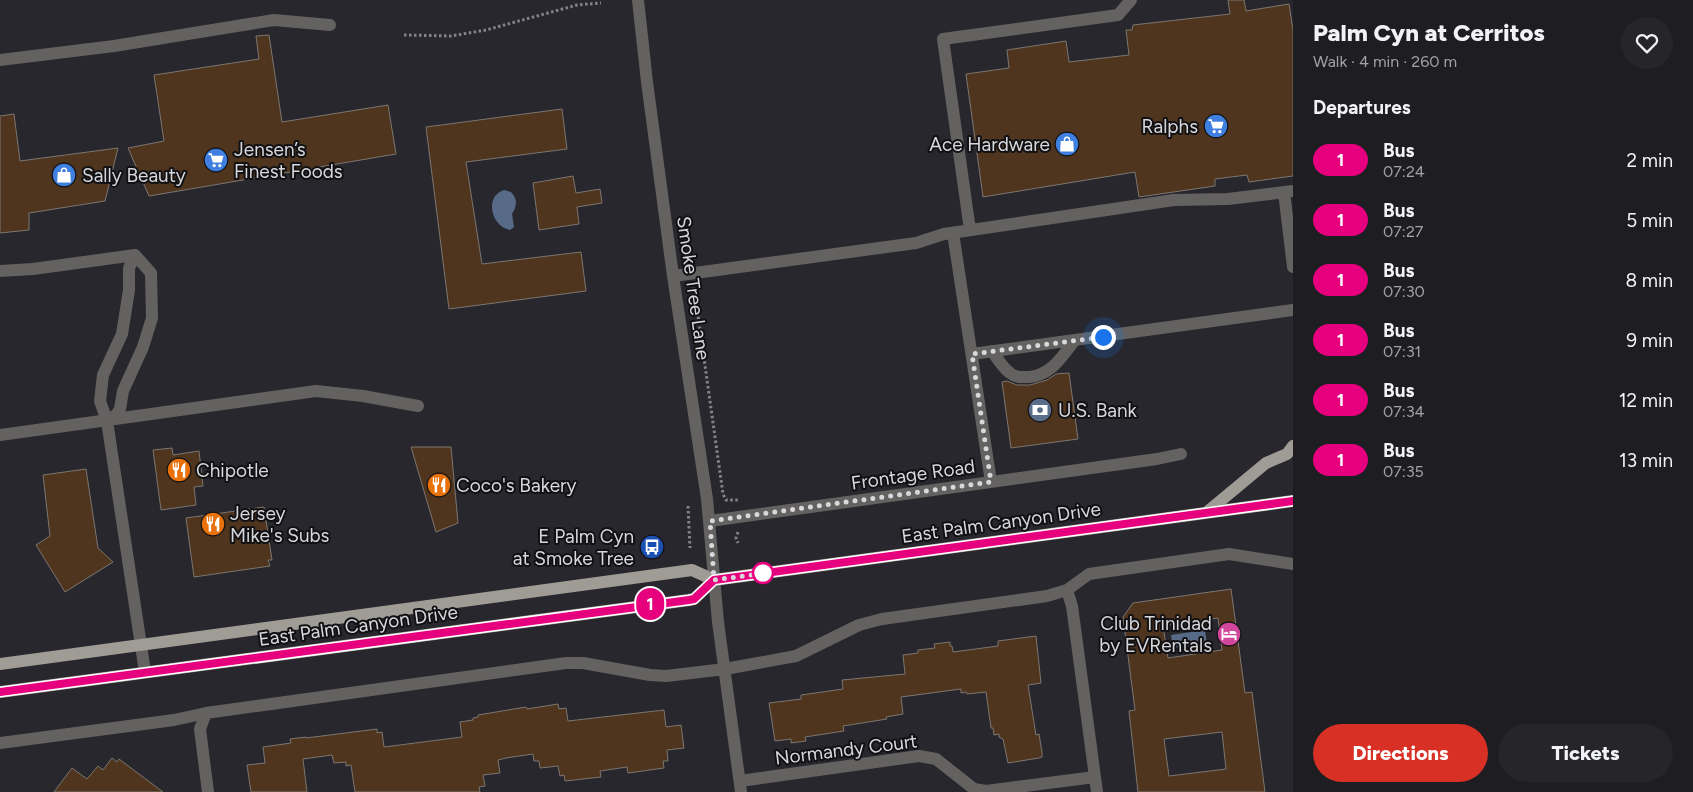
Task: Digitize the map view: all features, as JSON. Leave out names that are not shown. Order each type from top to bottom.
[{"type":"main road","points":[[1206,513],[1266,463],[1287,454],[1293,446]]},
{"type":"main road","name":"East Palm Canyon Drive","points":[[0,664],[692,570],[714,580],[1293,501]]},
{"type":"main road","name":"East Palm Canyon Drive","points":[[0,692],[689,600],[694,599],[714,580]]},
{"type":"street","name":"Smoke Tree Lane","points":[[638,0],[646,82],[710,521],[714,580],[741,787]]},
{"type":"street","points":[[970,230],[943,39],[1118,15],[1131,0]]},
{"type":"street","points":[[0,60],[114,46],[274,20],[330,25]]},
{"type":"street","points":[[673,276],[916,243],[970,230],[1174,200],[1228,199],[1288,191],[1293,267]]},
{"type":"street","points":[[953,233],[991,482]]},
{"type":"street","points":[[0,271],[32,269],[135,255]]},
{"type":"street","points":[[135,255],[129,268],[129,290],[122,334],[103,375],[100,401],[107,421],[145,672]]},
{"type":"street","points":[[107,421],[116,415],[120,409],[124,391],[143,346],[152,318],[152,273],[135,255]]},
{"type":"street","points":[[972,354],[1293,310]]},
{"type":"street","points":[[992,352],[1009,373],[1018,378],[1035,376],[1047,371],[1060,361],[1074,341]]},
{"type":"street","points":[[0,434],[107,421],[316,391],[363,396],[418,406]]},
{"type":"street","name":"Frontage Road","points":[[710,521],[1157,459],[1181,454]]},
{"type":"street","points":[[0,743],[174,720],[206,713],[566,663],[584,663],[650,675],[666,676],[725,669],[796,656],[859,625],[882,619],[1047,596],[1067,590],[1090,574],[1229,554],[1293,564]]},
{"type":"street","points":[[1067,590],[1072,606],[1098,792]]},
{"type":"street","points":[[206,713],[200,729],[208,792]]},
{"type":"street","name":"Normandy Court","points":[[741,787],[919,756],[936,759],[974,789],[986,790],[1096,777]]},
{"type":"path","points":[[404,36],[460,34],[486,30],[577,4],[601,4]]},
{"type":"path","points":[[692,274],[723,494],[726,500]]},
{"type":"path","points":[[688,506],[690,548]]},
{"type":"path","points":[[738,531],[736,538],[738,543]]},
{"type":"water","points":[[504,190],[511,192],[516,200],[512,214],[514,227],[510,230],[503,228],[498,223],[492,211],[494,198]]},
{"type":"water","points":[[1205,630],[1207,644],[1173,648],[1171,635]]},
{"type":"building","points":[[1228,0],[1244,0],[1246,11],[1289,4],[1293,30],[1293,176],[1249,182],[1247,175],[1215,179],[1215,186],[1139,197],[1135,172],[983,197],[966,74],[1009,68],[1007,50],[1066,41],[1069,62],[1129,55],[1126,30],[1132,30],[1133,25],[1230,14]]},
{"type":"building","points":[[269,35],[282,122],[388,105],[396,154],[149,196],[128,148],[164,141],[154,75],[259,59],[256,36]]},
{"type":"building","points":[[562,109],[567,149],[466,162],[482,264],[581,252],[586,291],[449,309],[426,127]]},
{"type":"building","points":[[14,114],[20,161],[118,148],[105,201],[29,213],[29,230],[0,233],[0,116]]},
{"type":"building","points":[[573,176],[576,193],[600,189],[602,203],[577,207],[579,224],[539,230],[533,183]]},
{"type":"building","name":"U.S. Bank","points":[[1069,373],[1078,439],[1011,448],[1002,382],[1007,381],[1017,385],[1030,385],[1047,380],[1056,374]]},
{"type":"building","name":"Coco's Bakery","points":[[411,447],[451,447],[458,523],[436,532]]},
{"type":"building","name":"Chipotle","points":[[172,448],[173,455],[199,451],[203,486],[194,487],[196,505],[161,510],[153,450]]},
{"type":"building","points":[[86,469],[98,548],[113,562],[65,592],[36,545],[50,536],[43,475]]},
{"type":"building","points":[[264,507],[272,560],[268,560],[270,566],[194,577],[186,518]]},
{"type":"building","points":[[1231,589],[1245,693],[1252,692],[1265,792],[1138,792],[1129,711],[1135,710],[1123,617],[1133,603]],"holes":[[[1218,618],[1222,650],[1168,658],[1163,626]],[[1222,732],[1226,769],[1169,776],[1164,739]]]},
{"type":"building","points":[[1036,636],[1041,683],[1028,685],[1036,735],[1039,734],[1042,757],[1008,763],[1003,739],[999,737],[999,734],[994,735],[993,728],[991,728],[986,692],[967,694],[966,692],[961,693],[961,689],[901,697],[903,714],[886,717],[887,719],[843,726],[844,731],[805,737],[806,741],[791,743],[791,739],[775,741],[769,703],[801,699],[801,695],[843,689],[842,680],[905,674],[903,655],[918,653],[918,650],[935,648],[934,644],[950,642],[953,652],[998,646],[998,641]]},
{"type":"building","points":[[558,704],[559,709],[566,708],[568,721],[664,710],[666,727],[681,725],[684,748],[667,750],[668,761],[663,761],[664,768],[628,773],[627,767],[600,771],[601,777],[565,781],[564,775],[560,776],[558,766],[540,768],[539,761],[534,761],[533,754],[506,758],[498,760],[500,773],[483,775],[485,786],[479,787],[480,792],[355,792],[351,765],[346,766],[346,762],[334,763],[332,755],[303,759],[307,792],[251,792],[247,765],[265,763],[263,747],[291,743],[290,739],[377,729],[377,733],[382,732],[384,747],[462,737],[460,722],[473,720],[478,715]]},
{"type":"building","points":[[112,758],[117,762],[119,759],[163,792],[54,792],[72,768],[87,779],[98,766],[103,770]]},
{"type":"bus line","name":"1","points":[[0,692],[689,600],[694,599],[714,580],[1293,501]]},
{"type":"place","name":"Ralphs","points":[[1216,126]]},
{"type":"place","name":"Ace Hardware","points":[[1067,144]]},
{"type":"place","name":"Jensen’s Finest Foods","points":[[216,160]]},
{"type":"place","name":"Sally Beauty","points":[[64,175]]},
{"type":"place","name":"U.S. Bank","points":[[1040,410]]},
{"type":"place","name":"Chipotle","points":[[179,470]]},
{"type":"place","name":"Coco's Bakery","points":[[439,485]]},
{"type":"place","name":"Jersey Mike's Subs","points":[[213,524]]},
{"type":"place","name":"E Palm Cyn at Smoke Tree","points":[[652,547]]},
{"type":"place","name":"Club Trinidad by EVRentals","points":[[1229,634]]},
{"type":"route","points":[[763,573],[766,573],[714,580],[710,521],[991,482],[972,354],[1103,337]]}]
